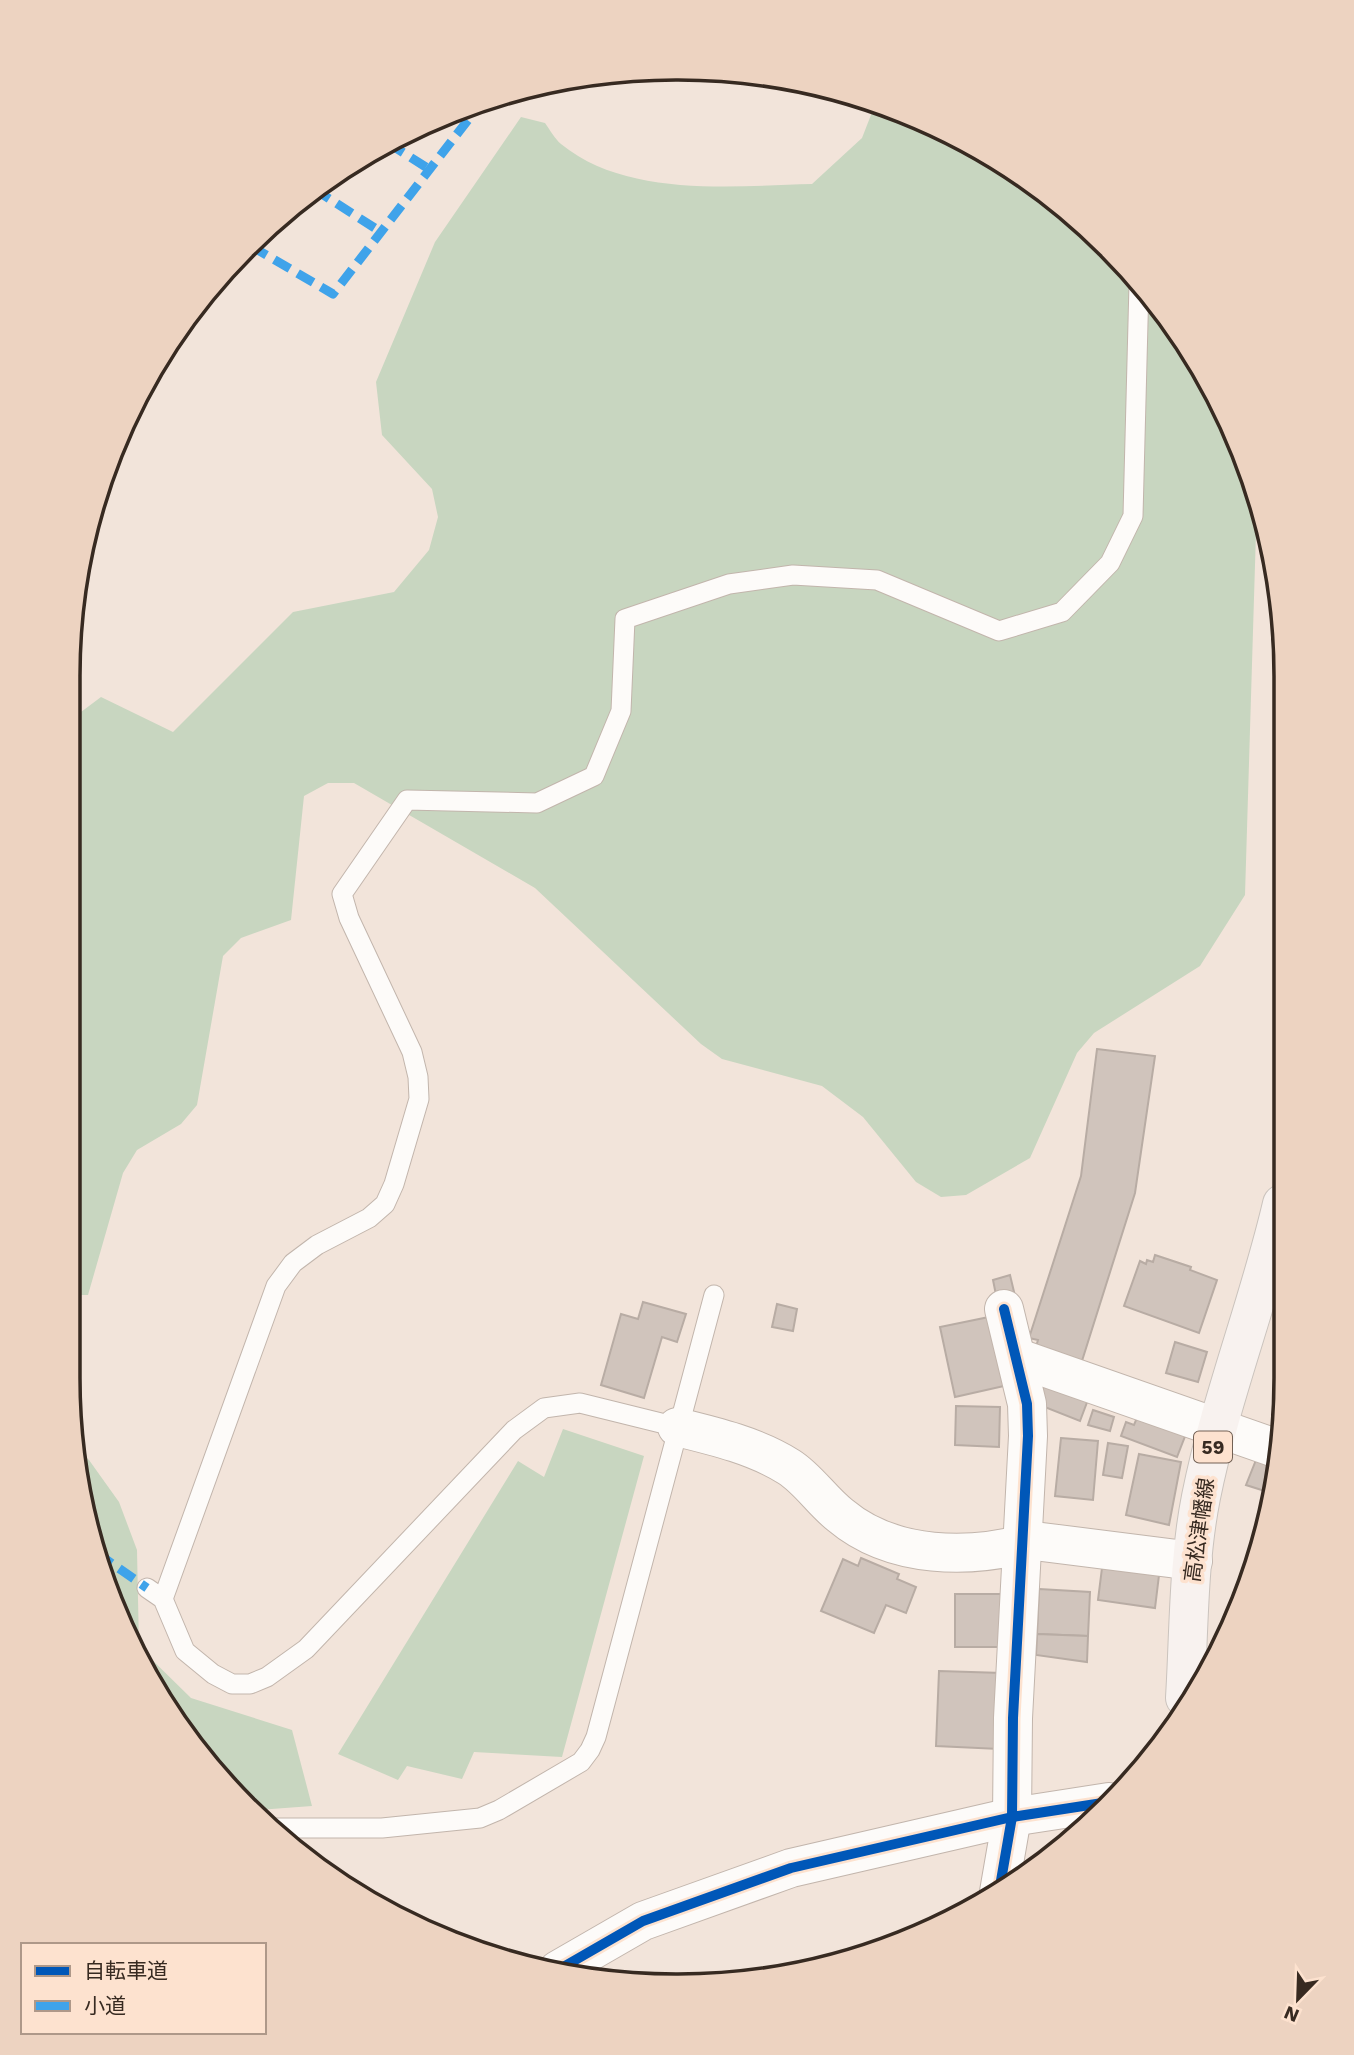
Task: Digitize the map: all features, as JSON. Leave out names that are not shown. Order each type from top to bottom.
[{"type":"main road","name":"高松津幡線","points":[[1186,1689],[1193,1561],[1200,1499],[1217,1429],[1274,1257]]},
{"type":"street","points":[[1001,1878],[1012,1817],[1013,1718],[1028,1436],[1027,1404],[1004,1309]]},
{"type":"street","points":[[1018,1358],[1269,1446]]},
{"type":"street","points":[[677,1427],[730,1442],[790,1468],[839,1515],[862,1532],[904,1548],[947,1553],[1013,1547],[1034,1541],[1193,1561]]},
{"type":"street","points":[[568,1964],[643,1921],[779,1872],[1012,1817],[1094,1804]]},
{"type":"lane","points":[[677,1427],[580,1403],[544,1408],[513,1430],[306,1648],[267,1677],[250,1684],[232,1684],[213,1674],[185,1651],[155,1594],[276,1286],[293,1263],[317,1245],[369,1218],[385,1204],[394,1184],[419,1098],[418,1077],[412,1052],[349,918],[342,894],[407,800],[537,803],[594,776],[621,711],[625,619],[729,584],[793,575],[877,580],[999,631],[1062,612],[1110,564],[1133,516],[1139,300]]},
{"type":"lane","points":[[286,1828],[382,1828],[480,1818],[499,1810],[581,1762],[596,1737],[714,1295]]},
{"type":"green space","points":[[872,113],[905,126],[975,160],[1040,204],[1070,229],[1099,255],[1125,284],[1173,346],[1194,379],[1228,449],[1242,485],[1256,535],[1245,895],[1200,966],[1094,1033],[1077,1053],[1030,1158],[966,1195],[941,1197],[916,1182],[863,1117],[822,1086],[722,1059],[701,1044],[535,888],[354,783],[328,783],[304,796],[291,920],[241,938],[223,956],[197,1105],[181,1124],[137,1150],[123,1173],[88,1295],[80,1295],[80,713],[101,697],[173,732],[293,612],[394,592],[429,550],[438,517],[432,489],[382,435],[376,382],[435,242],[521,117],[545,123],[561,144],[587,161],[617,173],[682,185],[812,184],[862,138]]},
{"type":"green space","points":[[563,1429],[644,1456],[562,1757],[474,1752],[462,1779],[407,1766],[398,1780],[338,1754],[518,1461],[544,1477]]},
{"type":"green space","points":[[86,1458],[119,1502],[137,1550],[139,1635],[112,1570],[92,1494]]},
{"type":"green space","points":[[151,1659],[191,1698],[292,1730],[312,1806],[266,1809],[255,1800],[204,1741]]},
{"type":"building","points":[[1097,1049],[1155,1056],[1135,1193],[1081,1364],[1035,1350],[1038,1340],[1029,1338],[1081,1176]]},
{"type":"building","points":[[1155,1255],[1191,1267],[1190,1270],[1217,1280],[1199,1333],[1124,1306],[1140,1261],[1146,1264],[1147,1260],[1153,1262]]},
{"type":"building","points":[[1010,1275],[1015,1296],[997,1300],[993,1280]]},
{"type":"building","points":[[643,1302],[686,1314],[677,1342],[662,1337],[644,1398],[601,1385],[621,1314],[638,1319]]},
{"type":"building","points":[[777,1304],[797,1309],[793,1331],[772,1327]]},
{"type":"building","points":[[989,1317],[1004,1386],[955,1397],[940,1327]]},
{"type":"building","points":[[1175,1342],[1207,1352],[1198,1382],[1166,1373]]},
{"type":"building","points":[[1047,1377],[1092,1389],[1080,1421],[1037,1404]]},
{"type":"building","points":[[956,1406],[1000,1407],[999,1447],[955,1445]]},
{"type":"building","points":[[1141,1408],[1189,1426],[1177,1457],[1121,1436],[1126,1422],[1134,1425]]},
{"type":"building","points":[[1093,1410],[1114,1417],[1110,1431],[1088,1425]]},
{"type":"building","points":[[1061,1438],[1098,1441],[1093,1500],[1055,1496]]},
{"type":"building","points":[[1108,1443],[1128,1446],[1122,1478],[1103,1475]]},
{"type":"building","points":[[1139,1454],[1181,1462],[1169,1525],[1126,1515]]},
{"type":"building","points":[[1256,1460],[1267,1464],[1263,1490],[1246,1485]]},
{"type":"building","points":[[861,1558],[899,1574],[897,1579],[916,1587],[906,1613],[886,1605],[874,1633],[821,1611],[843,1559],[858,1566]]},
{"type":"building","points":[[1102,1568],[1159,1575],[1155,1608],[1098,1600]]},
{"type":"building","points":[[1039,1589],[1090,1592],[1088,1636],[1037,1634]]},
{"type":"building","points":[[955,1594],[1002,1594],[1002,1647],[955,1647]]},
{"type":"building","points":[[1037,1634],[1088,1636],[1087,1662],[1036,1655]]},
{"type":"building","points":[[939,1671],[1002,1673],[999,1749],[936,1746]]},
{"type":"marked path","points":[[259,251],[333,294],[469,118]]},
{"type":"marked path","points":[[399,150],[429,169]]},
{"type":"marked path","points":[[325,196],[381,232]]},
{"type":"marked path","points":[[110,1562],[147,1588]]},
{"type":"cycle path","points":[[1001,1878],[1012,1817],[1013,1718],[1028,1436],[1027,1404],[1004,1309]]},
{"type":"cycle path","points":[[568,1964],[643,1921],[791,1868],[1012,1817],[1094,1804]]}]
